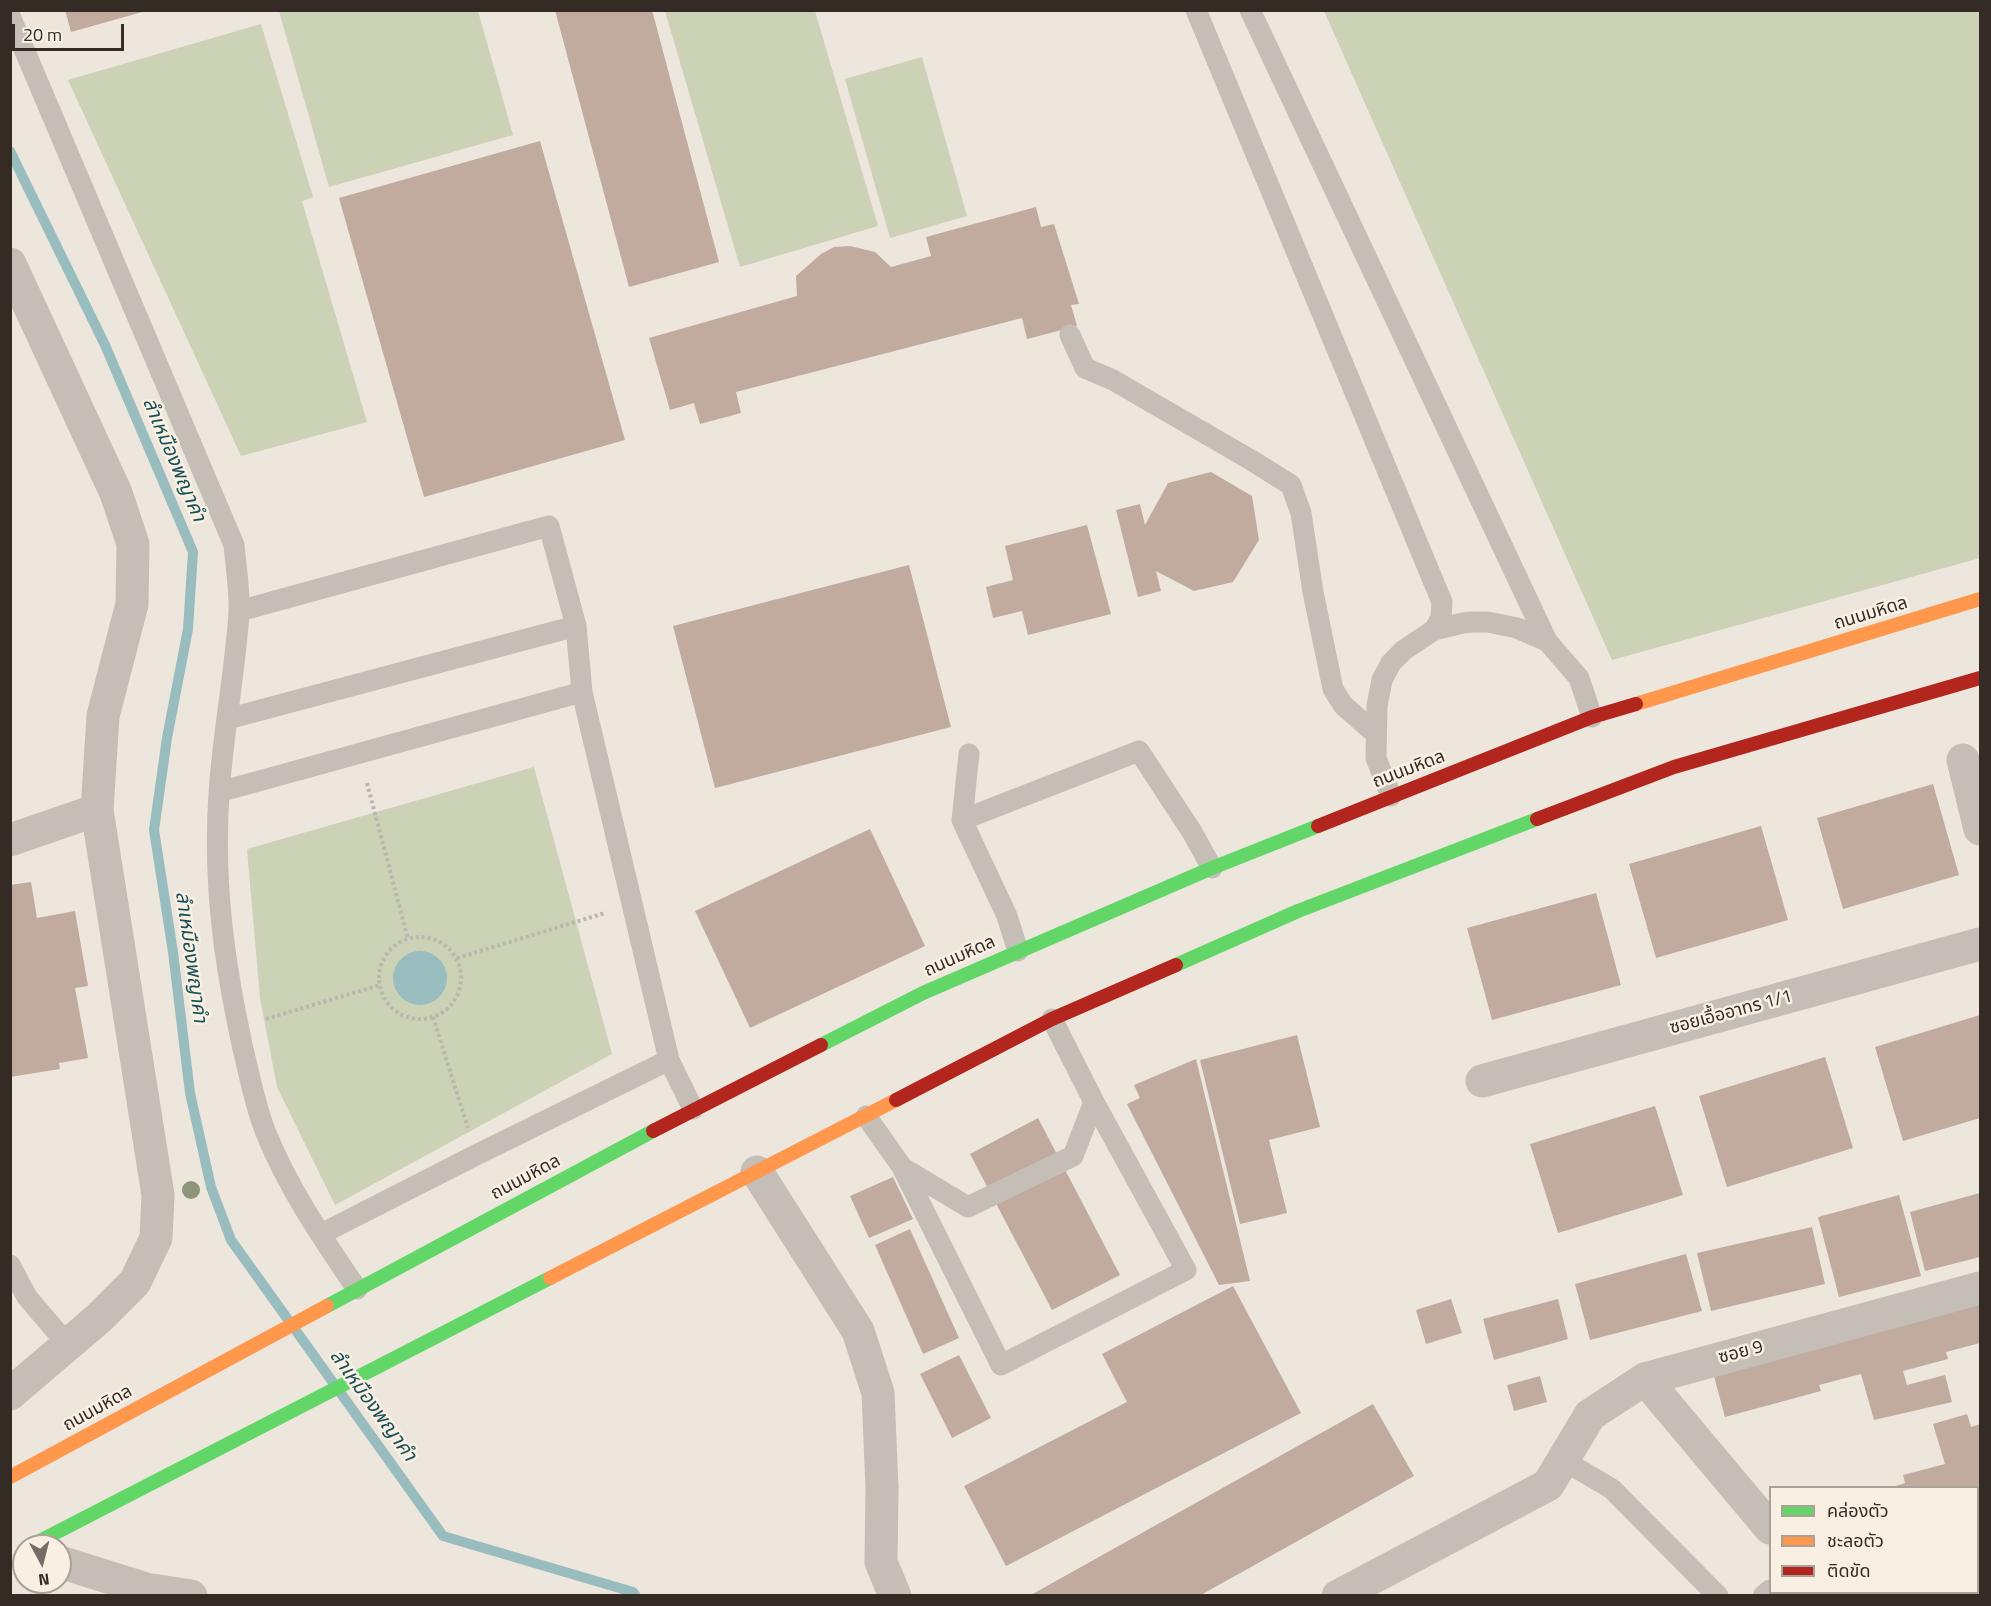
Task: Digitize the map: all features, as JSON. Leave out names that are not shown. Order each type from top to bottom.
[{"type":"main road","name":"ถนนมหิดล","points":[[12,1471],[693,1109],[923,993],[1212,868],[1592,717],[1980,599]]},
{"type":"main road","points":[[55,1534],[1052,1019],[1298,911],[1674,767],[1980,678]]},
{"type":"street","points":[[10,264],[117,493],[133,544],[132,604],[104,716],[97,810],[158,1195],[156,1238],[135,1282],[99,1318],[10,1394]]},
{"type":"street","points":[[1963,760],[1980,829]]},
{"type":"street","points":[[10,840],[97,810]]},
{"type":"street","name":"ซอยเอื้ออาทร 1/1","points":[[1482,1081],[1980,944]]},
{"type":"street","points":[[757,1172],[858,1331],[878,1393],[882,1488],[881,1562],[895,1596]]},
{"type":"street","name":"ซอย 9","points":[[1555,1473],[1590,1415],[1645,1379],[1980,1288]]},
{"type":"street","points":[[1645,1379],[1769,1526]]},
{"type":"street","points":[[1338,1596],[1555,1473]]},
{"type":"street","points":[[72,1566],[146,1590],[191,1596]]},
{"type":"lane","points":[[1196,10],[1442,603],[1441,618],[1434,630]]},
{"type":"lane","points":[[1251,10],[1547,641],[1579,678],[1592,717]]},
{"type":"lane","points":[[10,16],[234,545],[239,610],[219,792],[218,887],[227,975],[255,1102],[265,1131],[289,1181],[357,1289]]},
{"type":"lane","points":[[1070,335],[1085,368],[1113,380],[1291,485],[1301,513],[1313,592],[1333,689],[1343,705],[1377,734]]},
{"type":"lane","points":[[239,610],[549,526],[576,626],[582,692],[669,1060],[693,1109]]},
{"type":"lane","points":[[1391,796],[1376,758],[1378,698],[1382,680],[1391,663],[1404,650],[1434,630],[1463,623],[1488,622],[1517,628],[1547,641]]},
{"type":"lane","points":[[227,719],[576,626]]},
{"type":"lane","points":[[219,792],[582,692]]},
{"type":"lane","points":[[962,820],[1139,751],[1192,832],[1212,868]]},
{"type":"lane","points":[[969,754],[962,820],[1007,916],[1018,951]]},
{"type":"lane","points":[[866,1116],[902,1167],[1001,1365],[1186,1270],[1094,1102],[1052,1019]]},
{"type":"lane","points":[[321,1234],[669,1060]]},
{"type":"lane","points":[[902,1167],[968,1207],[1073,1156],[1094,1102]]},
{"type":"lane","points":[[10,1265],[27,1297],[68,1345]]},
{"type":"lane","points":[[1555,1473],[1612,1489],[1718,1596]]},
{"type":"path","points":[[359,754],[408,939]]},
{"type":"path","points":[[457,958],[631,905]]},
{"type":"path","points":[[422,937],[436,940],[457,958],[461,972],[460,987],[455,1000],[433,1017],[418,1019],[399,1012],[384,998],[380,985],[380,970],[385,957],[394,946],[408,939],[422,937]]},
{"type":"path","points":[[238,1028],[380,985]]},
{"type":"path","points":[[433,1017],[476,1155]]},
{"type":"green space","points":[[279,11],[478,11],[513,135],[329,187]]},
{"type":"green space","points":[[665,11],[815,11],[878,226],[740,267]]},
{"type":"green space","points":[[1324,11],[1980,11],[1980,558],[1612,660]]},
{"type":"green space","points":[[261,24],[313,197],[302,201],[367,422],[241,456],[68,80]]},
{"type":"green space","points":[[922,57],[967,216],[890,238],[845,79]]},
{"type":"green space","points":[[534,767],[612,1054],[335,1205],[277,1087],[260,998],[247,849]]},
{"type":"water","points":[[420,951],[430,953],[439,959],[445,968],[447,978],[445,988],[439,997],[430,1003],[420,1005],[410,1003],[401,997],[395,988],[393,978],[395,968],[401,959],[410,953]]},
{"type":"building","points":[[65,10],[146,10],[146,11],[71,32]]},
{"type":"building","points":[[555,10],[652,10],[719,262],[629,287]]},
{"type":"building","points":[[540,141],[625,440],[424,497],[339,198]]},
{"type":"building","points":[[1036,207],[1041,227],[1054,224],[1079,304],[1071,305],[1077,326],[1027,339],[1022,318],[736,392],[741,413],[700,424],[694,403],[670,410],[649,338],[797,296],[796,276],[821,254],[834,247],[850,246],[875,252],[891,267],[931,256],[926,237]]},
{"type":"building","points":[[1211,472],[1252,496],[1259,540],[1233,582],[1194,591],[1156,571],[1161,591],[1138,597],[1116,510],[1140,504],[1145,525],[1168,483]]},
{"type":"building","points":[[1087,525],[1111,614],[1028,635],[1022,611],[993,618],[986,587],[1013,580],[1005,546]]},
{"type":"building","points":[[909,565],[951,727],[715,788],[673,626]]},
{"type":"building","points":[[1933,784],[1959,875],[1843,909],[1817,818]]},
{"type":"building","points":[[1761,826],[1788,920],[1656,958],[1629,864]]},
{"type":"building","points":[[870,829],[925,946],[750,1028],[695,911]]},
{"type":"building","points":[[31,882],[37,918],[75,911],[88,986],[75,988],[88,1058],[59,1063],[60,1069],[10,1077],[10,885]]},
{"type":"building","points":[[1596,893],[1621,985],[1492,1020],[1467,928]]},
{"type":"building","points":[[1980,1015],[1980,1118],[1903,1141],[1875,1047]]},
{"type":"building","points":[[1297,1035],[1320,1127],[1269,1140],[1287,1213],[1240,1224],[1200,1060]]},
{"type":"building","points":[[1825,1057],[1853,1148],[1727,1187],[1699,1096]]},
{"type":"building","points":[[1196,1059],[1250,1281],[1219,1285],[1127,1104],[1140,1098],[1134,1085]]},
{"type":"building","points":[[1655,1106],[1683,1195],[1558,1233],[1530,1144]]},
{"type":"building","points":[[1038,1118],[1120,1275],[1052,1310],[970,1154]]},
{"type":"building","points":[[893,1177],[913,1219],[869,1238],[850,1196]]},
{"type":"building","points":[[1980,1193],[1980,1257],[1925,1271],[1910,1212]]},
{"type":"building","points":[[1899,1195],[1921,1276],[1839,1297],[1818,1217]]},
{"type":"building","points":[[1812,1227],[1825,1284],[1711,1311],[1697,1253]]},
{"type":"building","points":[[910,1229],[959,1338],[923,1354],[875,1245]]},
{"type":"building","points":[[1686,1254],[1702,1311],[1590,1340],[1575,1284]]},
{"type":"building","points":[[1233,1286],[1301,1413],[1006,1566],[964,1486],[1127,1402],[1102,1354]]},
{"type":"building","points":[[1980,1296],[1980,1343],[1946,1352],[1948,1359],[1903,1371],[1907,1385],[1945,1375],[1952,1402],[1874,1420],[1861,1374],[1819,1385],[1821,1391],[1725,1417],[1712,1369]]},
{"type":"building","points":[[1451,1299],[1462,1333],[1426,1344],[1416,1310]]},
{"type":"building","points":[[1558,1299],[1568,1339],[1494,1360],[1483,1319]]},
{"type":"building","points":[[959,1355],[991,1418],[952,1438],[920,1374]]},
{"type":"building","points":[[1540,1376],[1547,1402],[1514,1411],[1507,1385]]},
{"type":"building","points":[[1373,1404],[1414,1476],[1199,1596],[1029,1596]]},
{"type":"building","points":[[1967,1414],[1971,1427],[1980,1424],[1980,1494],[1979,1486],[1896,1486],[1905,1483],[1903,1475],[1945,1464],[1933,1424]]},
{"type":"building","points":[[1979,1564],[1980,1568],[1979,1593]]},
{"type":"building","points":[[1954,1594],[1977,1594],[1972,1596],[1954,1596]]},
{"type":"waterway","name":"ลำเหมืองพญาคำ","points":[[10,151],[105,345],[193,552],[188,629],[167,738],[154,830],[173,952],[190,1093],[211,1187],[231,1240],[443,1536],[633,1592],[636,1596]]},
{"type":"traffic: fast","points":[[1176,965],[1298,911],[1537,819]]},
{"type":"traffic: fast","points":[[821,1045],[923,993],[1212,868],[1318,826]]},
{"type":"traffic: fast","points":[[327,1306],[653,1131]]},
{"type":"traffic: fast","points":[[53,1534],[550,1278]]},
{"type":"traffic: slow","points":[[1636,704],[1980,599]]},
{"type":"traffic: slow","points":[[550,1278],[896,1100]]},
{"type":"traffic: slow","points":[[10,1477],[327,1306]]},
{"type":"traffic: jam","points":[[1537,819],[1674,767],[1980,678]]},
{"type":"traffic: jam","points":[[1318,826],[1592,717],[1636,704]]},
{"type":"traffic: jam","points":[[896,1100],[1052,1019],[1176,965]]},
{"type":"traffic: jam","points":[[653,1131],[821,1045]]}]
